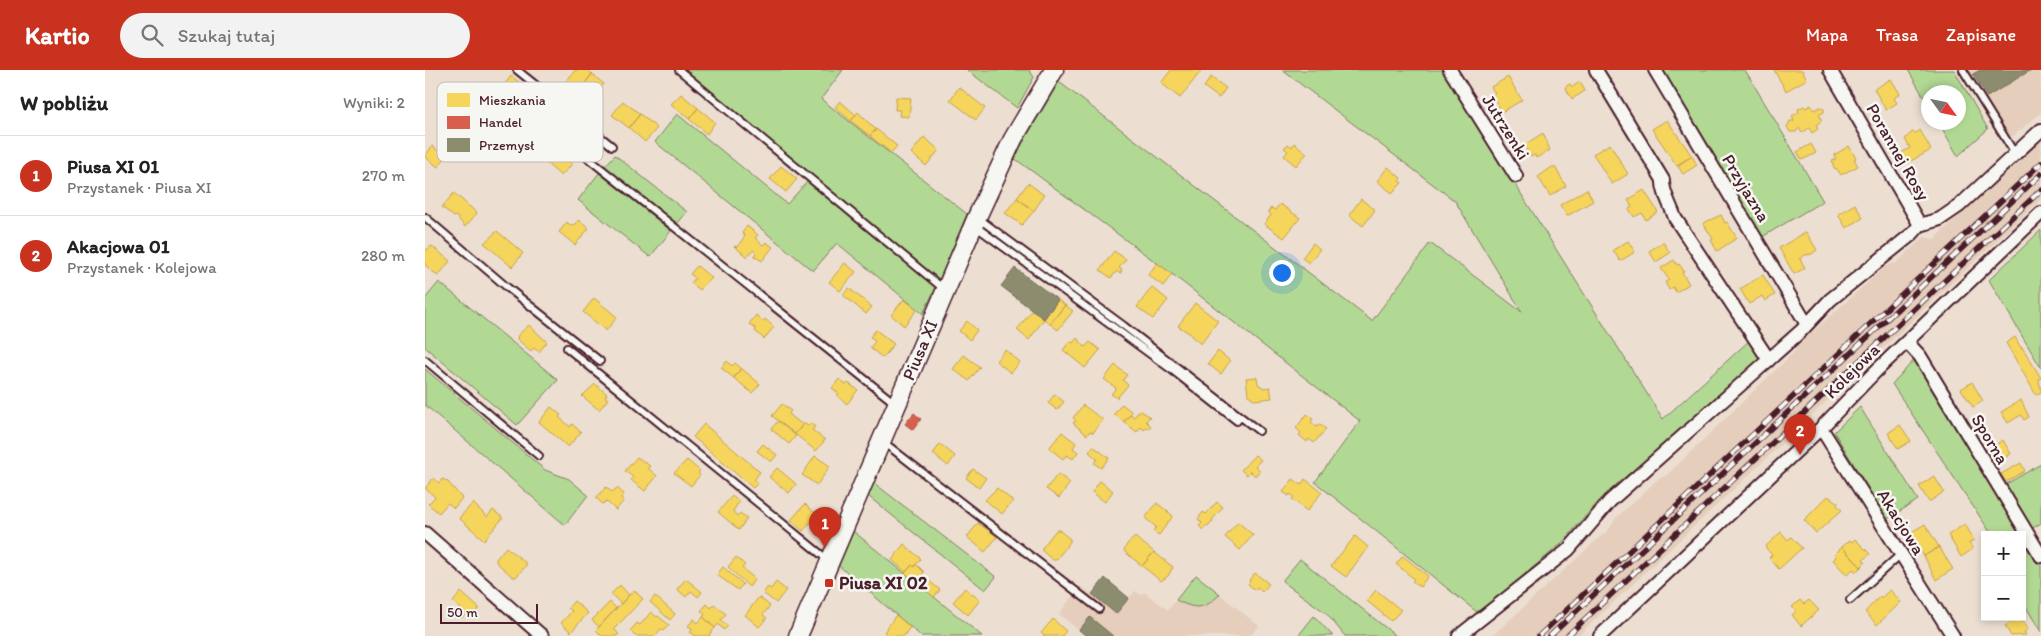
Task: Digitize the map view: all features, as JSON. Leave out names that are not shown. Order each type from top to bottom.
[{"type":"street","name":"Jutrzenki","points":[[1450,70],[1516,176]]},
{"type":"street","points":[[1596,70],[1663,180],[1663,192],[1669,200],[1675,218],[1769,360]]},
{"type":"street","name":"Przyjazna","points":[[1655,70],[1806,324]]},
{"type":"street","name":"Porannej Rosy","points":[[1830,70],[1920,225]]},
{"type":"street","name":"Piusa XI","points":[[797,636],[975,221],[1013,139],[1049,72]]},
{"type":"street","points":[[1459,636],[1569,550],[1610,501],[1801,331],[1831,300],[1912,234],[1920,225],[1931,223],[1948,214],[2041,130]]},
{"type":"street","name":"Kolejowa","points":[[1599,636],[1821,428],[2041,213]]},
{"type":"street","name":"Sporna","points":[[1907,342],[1920,356],[2041,556]]},
{"type":"street","name":"Akacjowa","points":[[1821,428],[1953,636]]},
{"type":"street","points":[[425,533],[542,636]]},
{"type":"lane","points":[[517,70],[532,82]]},
{"type":"lane","points":[[679,70],[946,290]]},
{"type":"lane","points":[[1963,70],[2015,154]]},
{"type":"lane","points":[[603,139],[612,146]]},
{"type":"lane","points":[[593,162],[897,405]]},
{"type":"lane","points":[[425,217],[508,288],[600,361]]},
{"type":"lane","points":[[975,221],[1237,421]]},
{"type":"lane","points":[[975,221],[1124,326],[1259,431]]},
{"type":"lane","points":[[567,348],[829,561]]},
{"type":"lane","points":[[425,360],[539,456]]},
{"type":"lane","points":[[881,440],[1099,609]]},
{"type":"lane","points":[[1850,600],[1901,554]]},
{"type":"shaded area","points":[[1968,70],[2041,70],[2041,113],[2012,137],[2003,130]]},
{"type":"shaded area","points":[[2041,138],[2041,199],[1578,636],[1492,636],[1610,528],[1615,519],[1658,479],[1667,475],[1793,353],[1798,345],[1886,266],[1896,263],[1924,237],[1934,239]]},
{"type":"shaded area","points":[[1196,575],[1259,626],[1250,636],[1086,636],[1059,614],[1080,586],[1092,594],[1105,578],[1129,598],[1135,591],[1141,595],[1144,592],[1168,610]]},
{"type":"green space","points":[[686,70],[843,70],[821,99],[967,214],[939,280]]},
{"type":"green space","points":[[967,70],[1029,70],[1034,77],[1017,108]]},
{"type":"green space","points":[[1282,70],[1443,70],[1663,419],[1750,340],[1763,359],[1675,437],[1626,476],[1598,502],[1561,544],[1478,613],[1315,482],[1360,421],[1172,274],[1014,158],[1059,82],[1372,321],[1430,243],[1522,312],[1455,201]]},
{"type":"green space","points":[[1661,70],[1745,70],[1823,201],[1762,237]]},
{"type":"green space","points":[[1908,70],[1954,70],[1963,85],[1921,85],[1921,92]]},
{"type":"green space","points":[[1966,91],[1988,129],[1958,156],[1943,130],[1966,130]]},
{"type":"green space","points":[[677,114],[787,204],[808,181],[936,287],[923,314],[837,243],[813,271],[655,142]]},
{"type":"green space","points":[[615,155],[687,212],[677,224],[604,167]]},
{"type":"green space","points":[[599,173],[671,231],[650,257],[578,200]]},
{"type":"green space","points":[[2041,230],[2041,368],[1989,280]]},
{"type":"green space","points":[[439,282],[558,380],[517,425],[425,347],[425,299]]},
{"type":"green space","points":[[1916,358],[2022,531],[1989,531],[1892,384]]},
{"type":"green space","points":[[425,369],[545,470],[569,479],[588,495],[565,525],[425,405]]},
{"type":"green space","points":[[1860,407],[1918,500],[1887,519],[1834,432]]},
{"type":"green space","points":[[2041,464],[2041,523],[2030,530],[2003,486]]},
{"type":"green space","points":[[874,483],[996,577],[985,590],[868,496]]},
{"type":"green space","points":[[853,531],[982,636],[921,636],[838,565]]},
{"type":"green space","points":[[2026,538],[2041,562],[2041,632],[2026,607]]},
{"type":"green space","points":[[1300,559],[1396,636],[1345,636],[1326,613],[1282,581]]},
{"type":"green space","points":[[1196,575],[1220,594],[1209,603],[1199,607],[1189,606],[1176,600]]},
{"type":"green space","points":[[1314,616],[1331,634],[1333,636],[1298,636]]},
{"type":"building: Mieszkania","points":[[575,70],[587,70],[592,74],[586,82],[566,82]]},
{"type":"building: Mieszkania","points":[[1171,70],[1201,71],[1180,98],[1161,83]]},
{"type":"building: Mieszkania","points":[[1774,70],[1802,70],[1807,79],[1786,91]]},
{"type":"building: Mieszkania","points":[[592,74],[602,82],[586,82]]},
{"type":"building: Mieszkania","points":[[511,76],[519,82],[506,82]]},
{"type":"building: Mieszkania","points":[[1211,77],[1226,88],[1219,98],[1204,87]]},
{"type":"building: Mieszkania","points":[[1508,77],[1522,100],[1502,112],[1492,95],[1495,93],[1491,87]]},
{"type":"building: Mieszkania","points":[[1891,79],[1900,94],[1894,98],[1897,103],[1886,110],[1874,89]]},
{"type":"building: Mieszkania","points":[[1580,82],[1585,91],[1572,99],[1565,87],[1570,84],[1572,87]]},
{"type":"building: Mieszkania","points":[[959,87],[985,108],[976,120],[950,100]]},
{"type":"building: Mieszkania","points":[[681,94],[698,108],[689,119],[671,104]]},
{"type":"building: Mieszkania","points":[[896,97],[911,98],[909,117],[899,116],[900,110],[895,110]]},
{"type":"building: Mieszkania","points":[[623,101],[640,114],[629,128],[612,115]]},
{"type":"building: Mieszkania","points":[[840,101],[856,115],[851,121],[835,107]]},
{"type":"building: Mieszkania","points":[[1811,105],[1814,110],[1820,107],[1824,109],[1824,112],[1819,115],[1822,120],[1816,125],[1818,129],[1812,133],[1809,128],[1802,133],[1799,128],[1796,132],[1790,132],[1787,127],[1790,121],[1795,121],[1792,116],[1799,112],[1798,109]]},
{"type":"building: Mieszkania","points":[[698,108],[715,122],[707,134],[689,119]]},
{"type":"building: Mieszkania","points":[[858,112],[876,130],[870,136],[851,121]]},
{"type":"building: Mieszkania","points":[[640,114],[657,128],[645,142],[629,128]]},
{"type":"building: Mieszkania","points":[[1667,120],[1692,156],[1677,166],[1652,129]]},
{"type":"building: Mieszkania","points":[[876,129],[897,146],[891,153],[870,136]]},
{"type":"building: Mieszkania","points":[[1920,130],[1931,150],[1907,163],[1901,153],[1910,148],[1905,139],[1912,132],[1916,133]]},
{"type":"building: Mieszkania","points":[[1543,133],[1550,150],[1536,158],[1535,155],[1531,157],[1524,145]]},
{"type":"building: Mieszkania","points":[[924,137],[939,150],[926,166],[911,153]]},
{"type":"building: Mieszkania","points":[[1294,143],[1307,153],[1296,166],[1284,156],[1288,151],[1284,148],[1288,144],[1292,147]]},
{"type":"building: Mieszkania","points":[[1610,144],[1628,174],[1612,184],[1593,154]]},
{"type":"building: Mieszkania","points":[[1811,144],[1816,153],[1802,160],[1797,152]]},
{"type":"building: Mieszkania","points":[[432,146],[437,150],[437,162],[442,162],[438,167],[425,157]]},
{"type":"building: Mieszkania","points":[[1849,146],[1858,166],[1841,175],[1834,168],[1832,161],[1836,159],[1834,155]]},
{"type":"building: Mieszkania","points":[[1692,156],[1697,165],[1683,174],[1677,165]]},
{"type":"building: Mieszkania","points":[[545,162],[570,162],[572,164],[561,176]]},
{"type":"building: Mieszkania","points":[[781,166],[797,179],[786,192],[770,179]]},
{"type":"building: Mieszkania","points":[[1388,167],[1401,178],[1399,181],[1402,183],[1392,193],[1377,181]]},
{"type":"building: Mieszkania","points":[[1552,167],[1555,167],[1566,186],[1550,196],[1538,177]]},
{"type":"building: Mieszkania","points":[[1028,183],[1044,195],[1034,211],[1017,198]]},
{"type":"building: Mieszkania","points":[[1587,189],[1593,201],[1567,216],[1560,205]]},
{"type":"building: Mieszkania","points":[[1644,190],[1658,212],[1646,220],[1642,213],[1634,217],[1629,209],[1632,207],[1628,200]]},
{"type":"building: Mieszkania","points":[[454,193],[477,213],[465,227],[456,216],[454,217],[442,207]]},
{"type":"building: Mieszkania","points":[[1017,198],[1034,211],[1022,225],[1005,213]]},
{"type":"building: Mieszkania","points":[[1361,199],[1375,210],[1363,226],[1349,215]]},
{"type":"building: Mieszkania","points":[[1280,204],[1300,218],[1284,238],[1264,224],[1271,215],[1268,212],[1271,208],[1275,210]]},
{"type":"building: Mieszkania","points":[[1855,204],[1863,218],[1846,228],[1838,214]]},
{"type":"building: Mieszkania","points":[[1721,215],[1737,238],[1717,251],[1711,240],[1713,239],[1703,223]]},
{"type":"building: Mieszkania","points":[[579,220],[589,228],[575,245],[559,232],[567,222],[570,225],[576,224]]},
{"type":"building: Mieszkania","points":[[747,226],[758,235],[755,238],[763,245],[766,242],[773,247],[762,261],[754,256],[756,253],[753,250],[747,257],[734,246],[737,247],[745,236],[742,233]]},
{"type":"building: Mieszkania","points":[[497,231],[523,253],[512,267],[484,243]]},
{"type":"building: Mieszkania","points":[[1806,232],[1817,250],[1800,259],[1805,268],[1794,274],[1779,248]]},
{"type":"building: Mieszkania","points":[[1628,241],[1635,252],[1620,261],[1613,250]]},
{"type":"building: Mieszkania","points":[[1663,242],[1670,253],[1656,262],[1649,251]]},
{"type":"building: Mieszkania","points":[[1313,243],[1320,249],[1309,263],[1302,258]]},
{"type":"building: Mieszkania","points":[[432,246],[450,261],[438,276],[425,265],[425,251]]},
{"type":"building: Mieszkania","points":[[1114,251],[1126,259],[1119,268],[1122,270],[1120,274],[1117,271],[1111,278],[1100,270]]},
{"type":"building: Mieszkania","points":[[1674,260],[1684,271],[1682,272],[1689,284],[1676,292],[1673,287],[1669,290],[1665,282],[1669,280],[1661,268]]},
{"type":"building: Mieszkania","points":[[845,263],[856,272],[840,291],[829,282]]},
{"type":"building: Mieszkania","points":[[1157,263],[1172,274],[1163,286],[1148,275]]},
{"type":"building: Mieszkania","points":[[697,266],[712,278],[700,290],[691,283],[695,278],[690,274]]},
{"type":"building: Mieszkania","points":[[1763,275],[1775,295],[1765,301],[1762,296],[1749,304],[1740,289]]},
{"type":"building: Mieszkania","points":[[1152,287],[1168,300],[1153,319],[1137,307]]},
{"type":"building: Mieszkania","points":[[849,288],[872,307],[866,314],[843,295]]},
{"type":"building: Mieszkania","points":[[594,298],[617,317],[606,331],[583,312]]},
{"type":"building: Mieszkania","points":[[904,299],[917,310],[904,326],[891,315]]},
{"type":"building: Mieszkania","points":[[1058,300],[1065,305],[1050,324],[1044,319]]},
{"type":"building: Mieszkania","points":[[1195,303],[1218,321],[1201,344],[1192,335],[1178,326]]},
{"type":"building: Mieszkania","points":[[1065,305],[1073,311],[1058,330],[1050,324]]},
{"type":"building: Mieszkania","points":[[1032,310],[1044,319],[1029,340],[1017,330]]},
{"type":"building: Mieszkania","points":[[756,315],[763,321],[765,319],[774,327],[764,339],[749,324]]},
{"type":"building: Mieszkania","points":[[967,321],[977,330],[970,340],[959,331]]},
{"type":"building: Mieszkania","points":[[529,325],[547,342],[539,352],[534,348],[531,351],[517,339],[518,335]]},
{"type":"building: Mieszkania","points":[[876,330],[894,344],[883,358],[870,348],[875,341],[870,337]]},
{"type":"building: Mieszkania","points":[[2015,337],[2041,378],[2039,379],[2041,392],[2036,395],[2006,343]]},
{"type":"building: Mieszkania","points":[[1077,338],[1085,347],[1090,342],[1100,350],[1085,368],[1063,350],[1070,341],[1073,343]]},
{"type":"building: Mieszkania","points":[[1005,350],[1020,362],[1011,373],[996,361]]},
{"type":"building: Mieszkania","points":[[1218,351],[1230,361],[1221,374],[1208,364]]},
{"type":"building: Mieszkania","points":[[964,355],[980,367],[969,381],[953,369]]},
{"type":"building: Mieszkania","points":[[727,361],[732,366],[735,363],[741,368],[734,378],[721,368]]},
{"type":"building: Mieszkania","points":[[1115,365],[1127,375],[1123,380],[1128,385],[1117,398],[1111,394],[1116,388],[1104,379]]},
{"type":"building: Mieszkania","points":[[741,368],[760,384],[752,393],[734,378]]},
{"type":"building: Mieszkania","points":[[1257,377],[1258,384],[1264,388],[1270,387],[1272,398],[1255,400],[1248,395],[1246,378]]},
{"type":"building: Mieszkania","points":[[839,379],[846,385],[848,383],[858,390],[847,404],[837,396],[839,394],[832,388]]},
{"type":"building: Mieszkania","points":[[1972,382],[1983,401],[1973,407],[1961,389]]},
{"type":"building: Mieszkania","points":[[595,384],[607,394],[605,397],[608,399],[599,410],[582,396]]},
{"type":"building: Mieszkania","points":[[1055,394],[1064,402],[1057,410],[1048,403]]},
{"type":"building: Mieszkania","points":[[2021,400],[2029,417],[2024,420],[2021,415],[2008,423],[2001,412]]},
{"type":"building: Mieszkania","points":[[782,404],[791,411],[789,413],[791,416],[803,425],[795,434],[772,416]]},
{"type":"building: Mieszkania","points":[[1122,404],[1132,412],[1124,422],[1114,414]]},
{"type":"building: Mieszkania","points":[[1083,405],[1103,420],[1093,433],[1090,431],[1087,435],[1073,423],[1076,421],[1073,418]]},
{"type":"building: Mieszkania","points":[[551,407],[561,415],[559,417],[570,427],[572,424],[581,432],[568,447],[539,422]]},
{"type":"building: Mieszkania","points":[[1140,410],[1150,417],[1146,421],[1151,426],[1144,430],[1141,427],[1137,432],[1124,422],[1131,414],[1134,417]]},
{"type":"building: Mieszkania","points":[[1307,414],[1313,419],[1311,422],[1317,427],[1319,424],[1326,429],[1314,443],[1309,439],[1307,442],[1299,435],[1301,433],[1296,428]]},
{"type":"building: Mieszkania","points":[[778,421],[796,436],[789,444],[771,429]]},
{"type":"building: Mieszkania","points":[[804,423],[808,426],[810,423],[815,427],[812,430],[825,440],[816,451],[795,434]]},
{"type":"building: Mieszkania","points":[[704,424],[760,472],[754,480],[758,483],[753,488],[693,437]]},
{"type":"building: Mieszkania","points":[[1900,425],[1911,441],[1898,449],[1888,433]]},
{"type":"building: Mieszkania","points":[[1062,432],[1076,443],[1073,448],[1078,452],[1073,459],[1067,455],[1063,459],[1049,448]]},
{"type":"building: Mieszkania","points":[[2003,440],[2011,454],[1995,464],[1987,450]]},
{"type":"building: Mieszkania","points":[[763,444],[777,455],[771,462],[757,451]]},
{"type":"building: Mieszkania","points":[[940,444],[955,456],[948,466],[933,454]]},
{"type":"building: Mieszkania","points":[[1093,446],[1109,458],[1101,468],[1094,463],[1097,459],[1089,452]]},
{"type":"building: Mieszkania","points":[[1255,455],[1261,460],[1255,466],[1260,470],[1255,476],[1250,471],[1247,475],[1241,470]]},
{"type":"building: Mieszkania","points":[[815,456],[830,466],[817,485],[802,475]]},
{"type":"building: Mieszkania","points":[[637,457],[650,466],[648,468],[657,476],[645,491],[631,480],[633,477],[625,471]]},
{"type":"building: Mieszkania","points":[[687,460],[700,471],[698,473],[700,475],[691,486],[674,473]]},
{"type":"building: Mieszkania","points":[[2021,463],[2025,471],[2006,482],[2001,474]]},
{"type":"building: Mieszkania","points":[[777,468],[796,484],[789,493],[769,477]]},
{"type":"building: Mieszkania","points":[[973,469],[986,478],[979,488],[966,478]]},
{"type":"building: Mieszkania","points":[[1058,474],[1070,483],[1059,498],[1046,489]]},
{"type":"building: Mieszkania","points":[[1934,476],[1944,492],[1929,502],[1919,486]]},
{"type":"building: Mieszkania","points":[[434,478],[439,483],[442,479],[447,481],[462,498],[454,508],[448,503],[439,513],[428,504],[435,497],[425,488]]},
{"type":"building: Mieszkania","points":[[1293,479],[1301,485],[1305,479],[1322,492],[1307,511],[1292,499],[1294,497],[1283,492]]},
{"type":"building: Mieszkania","points":[[1100,481],[1113,491],[1105,502],[1092,492]]},
{"type":"building: Mieszkania","points":[[606,487],[612,492],[617,488],[624,494],[621,498],[624,500],[616,510],[606,501],[603,504],[596,498]]},
{"type":"building: Mieszkania","points":[[997,488],[1013,501],[1002,514],[985,500]]},
{"type":"building: Mieszkania","points":[[732,496],[739,502],[733,511],[737,516],[740,513],[747,518],[739,530],[718,512]]},
{"type":"building: Mieszkania","points":[[1828,496],[1838,503],[1837,505],[1842,510],[1816,533],[1804,520]]},
{"type":"building: Mieszkania","points":[[1217,502],[1223,507],[1208,527],[1206,526],[1203,530],[1199,526],[1202,523],[1198,519],[1203,512],[1206,514]]},
{"type":"building: Mieszkania","points":[[473,503],[487,517],[493,510],[503,518],[484,540],[459,518]]},
{"type":"building: Mieszkania","points":[[1157,503],[1173,516],[1159,535],[1153,531],[1156,527],[1145,518]]},
{"type":"building: Mieszkania","points":[[805,504],[817,515],[803,531],[791,520]]},
{"type":"building: Mieszkania","points":[[1238,522],[1253,535],[1240,550],[1225,537]]},
{"type":"building: Mieszkania","points":[[978,523],[997,537],[985,552],[967,537]]},
{"type":"building: Mieszkania","points":[[1925,524],[1939,547],[1924,556],[1908,534]]},
{"type":"building: Mieszkania","points":[[1965,524],[1974,540],[1969,543],[1973,549],[1961,557],[1948,535]]},
{"type":"building: Mieszkania","points":[[1056,530],[1059,530],[1070,539],[1070,542],[1056,560],[1053,560],[1042,551],[1042,548]]},
{"type":"building: Mieszkania","points":[[1781,532],[1788,540],[1791,537],[1802,548],[1779,569],[1769,558],[1772,555],[1765,547]]},
{"type":"building: Mieszkania","points":[[1355,536],[1368,547],[1346,577],[1331,566]]},
{"type":"building: Mieszkania","points":[[1135,537],[1154,552],[1142,566],[1124,551],[1127,544]]},
{"type":"building: Mieszkania","points":[[1855,539],[1870,554],[1863,560],[1865,562],[1861,567],[1842,547],[1850,540],[1852,542]]},
{"type":"building: Mieszkania","points":[[904,544],[921,559],[906,572],[892,560]]},
{"type":"building: Mieszkania","points":[[506,547],[526,563],[526,566],[516,577],[513,577],[496,562],[496,559]]},
{"type":"building: Mieszkania","points":[[1842,547],[1861,567],[1856,572],[1853,569],[1847,575],[1833,560],[1836,557],[1834,555]]},
{"type":"building: Mieszkania","points":[[1939,547],[1953,569],[1936,580],[1924,556]]},
{"type":"building: Mieszkania","points":[[1154,552],[1173,567],[1168,576],[1161,581],[1142,566]]},
{"type":"building: Mieszkania","points":[[1403,556],[1428,576],[1420,587],[1412,581],[1414,579],[1396,564]]},
{"type":"building: Mieszkania","points":[[736,557],[745,565],[742,568],[755,579],[749,587],[728,567]]},
{"type":"building: Mieszkania","points":[[916,564],[924,572],[922,575],[940,590],[934,597],[905,573],[912,565],[914,567]]},
{"type":"building: Mieszkania","points":[[723,567],[743,584],[738,590],[717,575]]},
{"type":"building: Mieszkania","points":[[1255,573],[1269,584],[1262,592],[1257,587],[1255,590],[1248,584]]},
{"type":"building: Mieszkania","points":[[686,579],[702,592],[698,597],[691,591],[686,597],[677,589]]},
{"type":"building: Mieszkania","points":[[776,582],[786,590],[776,603],[763,593],[768,587],[771,589]]},
{"type":"building: Mieszkania","points":[[620,585],[629,595],[621,604],[611,594]]},
{"type":"building: Mieszkania","points":[[965,588],[980,600],[968,615],[953,602]]},
{"type":"building: Mieszkania","points":[[634,590],[643,599],[614,629],[619,634],[617,636],[602,636],[596,630]]},
{"type":"building: Mieszkania","points":[[1376,590],[1401,610],[1391,621],[1367,601]]},
{"type":"building: Mieszkania","points":[[1890,590],[1901,602],[1877,625],[1865,612],[1880,596],[1881,598]]},
{"type":"building: Mieszkania","points":[[461,592],[479,608],[471,618],[466,613],[462,618],[458,614],[462,610],[453,602]]},
{"type":"building: Mieszkania","points":[[655,596],[675,614],[670,620],[650,602]]},
{"type":"building: Mieszkania","points":[[759,597],[770,606],[763,615],[767,618],[759,627],[745,615]]},
{"type":"building: Mieszkania","points":[[1800,600],[1804,604],[1809,600],[1819,610],[1801,626],[1792,615],[1796,611],[1792,607]]},
{"type":"building: Mieszkania","points":[[574,601],[588,613],[571,632],[561,623],[572,611],[568,608]]},
{"type":"building: Mieszkania","points":[[610,602],[616,608],[599,627],[592,620]]},
{"type":"building: Mieszkania","points":[[707,604],[711,608],[714,604],[726,614],[721,620],[728,626],[724,630],[718,624],[715,628],[703,617],[705,614],[701,611]]},
{"type":"building: Mieszkania","points":[[651,612],[669,625],[663,631],[661,629],[655,636],[635,636],[630,631],[637,623],[640,625]]},
{"type":"building: Mieszkania","points":[[896,615],[910,627],[904,636],[889,636],[884,632]]},
{"type":"building: Mieszkania","points":[[703,617],[715,628],[710,636],[696,636],[690,632],[693,629],[688,626],[694,619],[698,623]]},
{"type":"building: Mieszkania","points":[[1053,619],[1066,631],[1062,636],[1044,636],[1041,633]]},
{"type":"building: Mieszkania","points":[[2012,621],[2023,621],[2028,629],[2024,632],[2026,635],[2011,636],[2005,626]]},
{"type":"building: Handel","points":[[914,413],[921,419],[913,430],[905,424]]},
{"type":"building: Przemysł","points":[[1980,70],[2031,70],[1987,97],[1973,74]]},
{"type":"building: Przemysł","points":[[1015,268],[1058,300],[1044,319],[1001,286]]},
{"type":"building: Przemysł","points":[[1105,578],[1129,598],[1116,614],[1092,594]]},
{"type":"building: Przemysł","points":[[1090,617],[1113,636],[1086,636],[1079,630]]},
{"type":"railway","points":[[1539,636],[2041,163]]},
{"type":"railway","points":[[1550,636],[2041,174]]},
{"type":"railway","points":[[1567,636],[2041,190]]},
{"type":"place","name":"Akacjowa 01","points":[[1800,455]]},
{"type":"place","name":"Piusa XI 01","points":[[825,548]]},
{"type":"place","name":"Piusa XI 02","points":[[829,583]]}]
